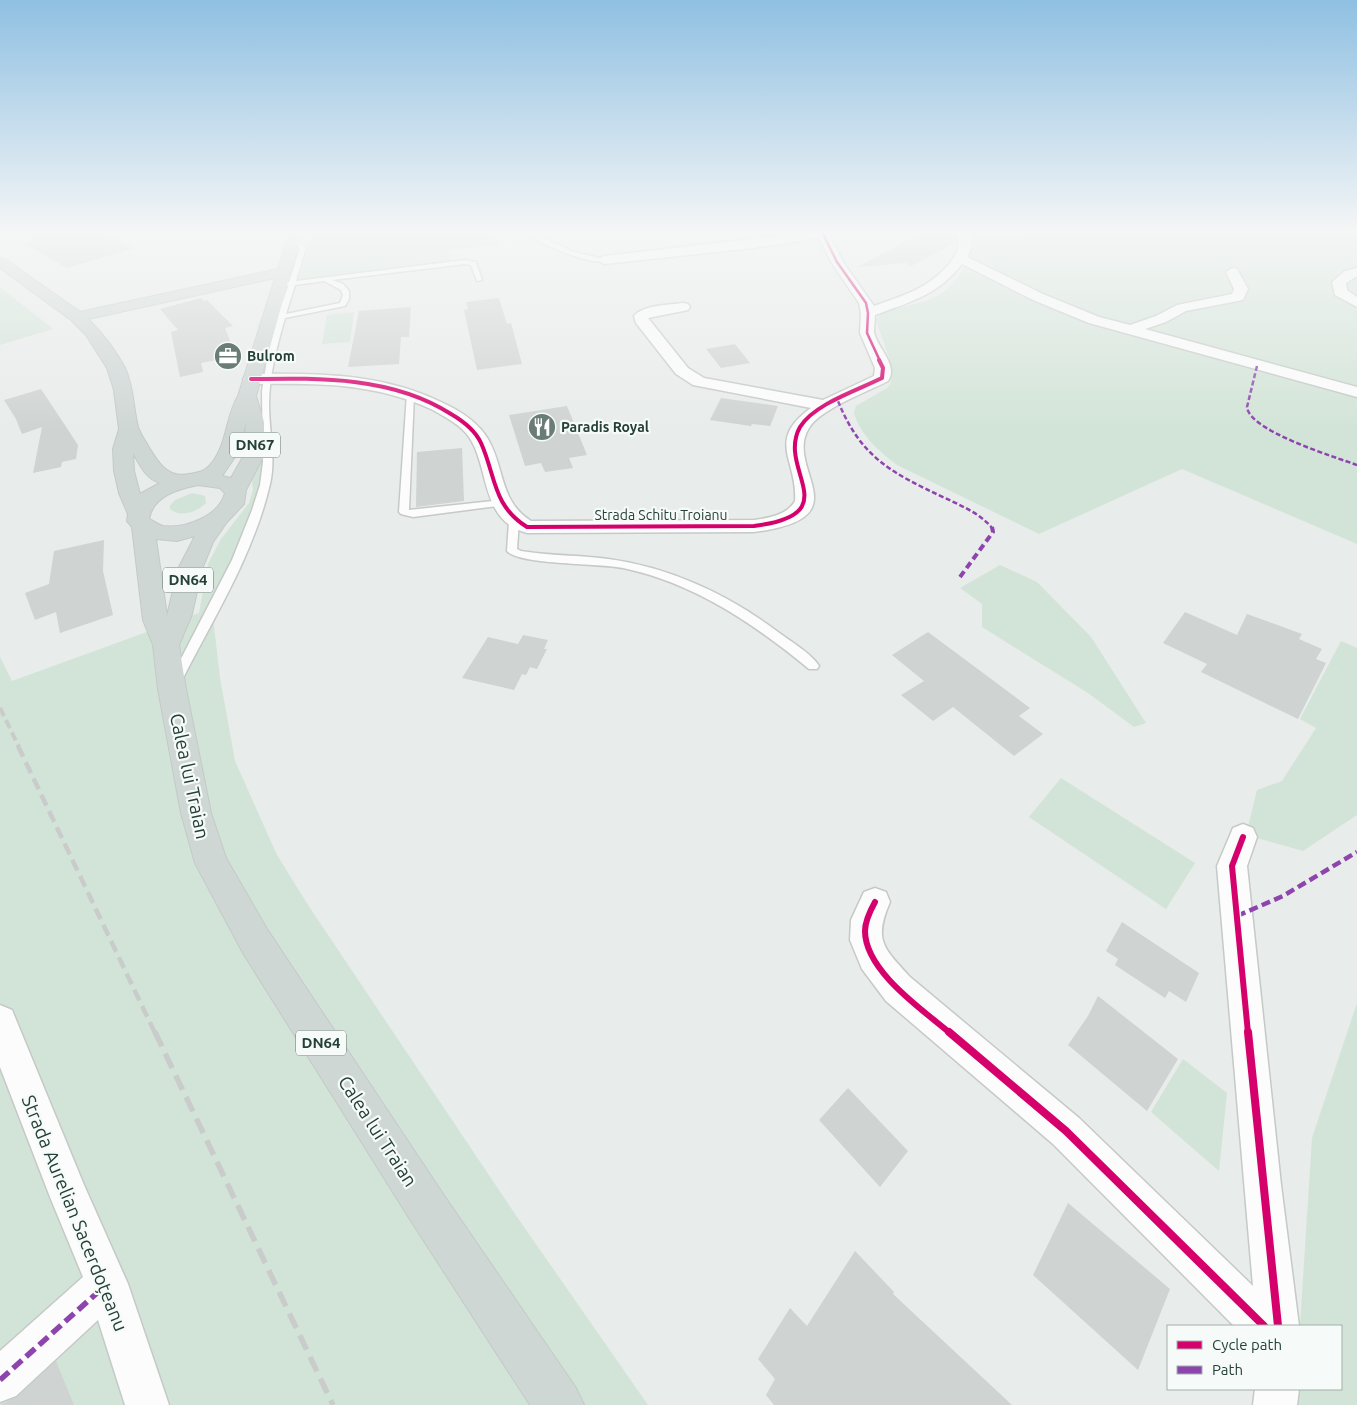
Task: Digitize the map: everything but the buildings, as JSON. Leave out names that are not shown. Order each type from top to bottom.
[{"type":"main road","name":"Calea lui Traian","points":[[52,298],[78,317],[99,340],[116,368],[123,390],[129,429],[152,469],[162,477],[182,482]]},
{"type":"main road","points":[[78,317],[187,298]]},
{"type":"main road","name":"DN67","points":[[235,490],[254,455],[255,385],[281,298]]},
{"type":"main road","name":"DN67","points":[[206,479],[220,467],[226,457],[239,408],[255,385]]},
{"type":"main road","name":"Calea lui Traian","points":[[129,429],[124,438],[122,451],[129,497],[141,520],[155,620],[166,645],[172,689],[196,813],[211,863],[260,949],[559,1405]]},
{"type":"main road","points":[[206,479],[224,481],[233,486],[237,493],[236,501],[218,519],[203,526],[169,534],[154,532],[141,520],[144,503],[154,494],[182,482],[206,479]]},
{"type":"main road","name":"DN64","points":[[166,645],[180,614],[193,561],[202,542],[218,519]]},
{"type":"street","name":"Strada Schitu Troianu","points":[[514,521],[527,527],[754,526],[789,518],[798,511],[806,493],[794,452],[795,439],[802,426],[810,417],[827,406],[882,378],[883,368],[868,333],[868,312],[862,298]]},
{"type":"street","points":[[868,312],[910,298]]},
{"type":"street","points":[[1040,298],[1063,309],[1130,330],[1357,392]]},
{"type":"street","points":[[1130,330],[1161,319],[1182,308],[1235,298]]},
{"type":"street","points":[[682,307],[647,313],[641,316],[641,320],[673,362],[689,377],[721,387],[827,406]]},
{"type":"street","points":[[255,385],[347,380],[377,384],[410,395],[456,417],[476,433],[482,444],[495,490],[514,521]]},
{"type":"street","points":[[1243,837],[1232,866],[1262,1185],[1278,1325]]},
{"type":"street","points":[[875,902],[866,922],[867,946],[877,965],[898,989],[1066,1131],[1263,1325]]},
{"type":"street","name":"Strada Aurelian Sacerdoțeanu","points":[[0,1022],[69,1197],[106,1284],[147,1405]]},
{"type":"street","points":[[0,1380],[106,1284]]},
{"type":"street","points":[[1275,1405],[1277,1390]]},
{"type":"lane","points":[[276,318],[343,305],[345,298]]},
{"type":"lane","points":[[172,689],[242,548],[263,492],[269,464],[265,432],[255,385]]},
{"type":"lane","points":[[410,395],[404,512],[413,514],[502,503]]},
{"type":"lane","points":[[514,521],[512,550],[518,554],[557,560],[618,563],[665,575],[748,617],[813,666]]},
{"type":"green space","points":[[0,298],[13,298],[53,329],[0,345]]},
{"type":"green space","points":[[932,298],[1357,298],[1357,544],[1182,469],[1039,534],[897,465],[866,436],[854,413],[856,406],[887,388],[891,383],[889,358],[876,320],[880,314]]},
{"type":"green space","points":[[354,312],[350,342],[322,344],[327,315]]},
{"type":"green space","points":[[262,448],[261,479],[257,496],[245,530],[205,611],[212,609],[220,678],[235,761],[277,855],[308,905],[515,1214],[648,1405],[0,1405],[0,657],[12,681],[199,613],[208,564],[221,539],[249,503],[253,490],[252,482]]},
{"type":"green space","points":[[192,493],[205,496],[206,503],[189,513],[174,512],[170,509],[175,500]]},
{"type":"green space","points":[[1000,565],[1037,582],[1091,637],[1146,723],[1134,727],[1088,693],[982,627],[982,604],[960,588]]},
{"type":"green space","points":[[1341,641],[1357,648],[1357,815],[1303,851],[1246,835],[1257,790],[1282,781],[1316,728],[1300,719]]},
{"type":"green space","points":[[1061,778],[1195,863],[1166,909],[1029,817]]},
{"type":"green space","points":[[1357,1003],[1357,1405],[1295,1405],[1296,1390],[1342,1390],[1342,1325],[1300,1325],[1312,1138]]},
{"type":"green space","points":[[1183,1059],[1227,1093],[1219,1171],[1151,1112]]},
{"type":"railway","points":[[0,708],[19,747]]},
{"type":"railway","points":[[18,746],[155,1033]]},
{"type":"railway","points":[[155,1032],[333,1405]]},
{"type":"marked path","points":[[1257,366],[1247,407],[1247,411],[1253,419],[1279,435],[1357,465]]},
{"type":"marked path","points":[[838,401],[855,436],[877,460],[906,479],[968,509],[993,528],[993,532],[960,577]]},
{"type":"marked path","points":[[1237,916],[1283,896],[1357,852]]},
{"type":"marked path","points":[[0,1380],[107,1284]]},
{"type":"cycle path","points":[[251,379],[351,381],[399,391],[445,410],[466,424],[478,437],[501,501],[507,511],[527,527],[754,526],[770,524],[795,514],[801,508],[804,501],[804,483],[795,452],[796,435],[801,426],[807,419],[826,405],[882,378],[883,368],[867,333],[868,313],[866,303],[862,298]]},
{"type":"cycle path","points":[[1243,837],[1232,866],[1262,1185],[1278,1325]]},
{"type":"cycle path","points":[[875,902],[867,920],[866,940],[879,966],[898,989],[1066,1131],[1263,1325]]},
{"type":"place","name":"Bulrom","points":[[228,356]]},
{"type":"place","name":"Paradis Royal","points":[[542,427]]}]
